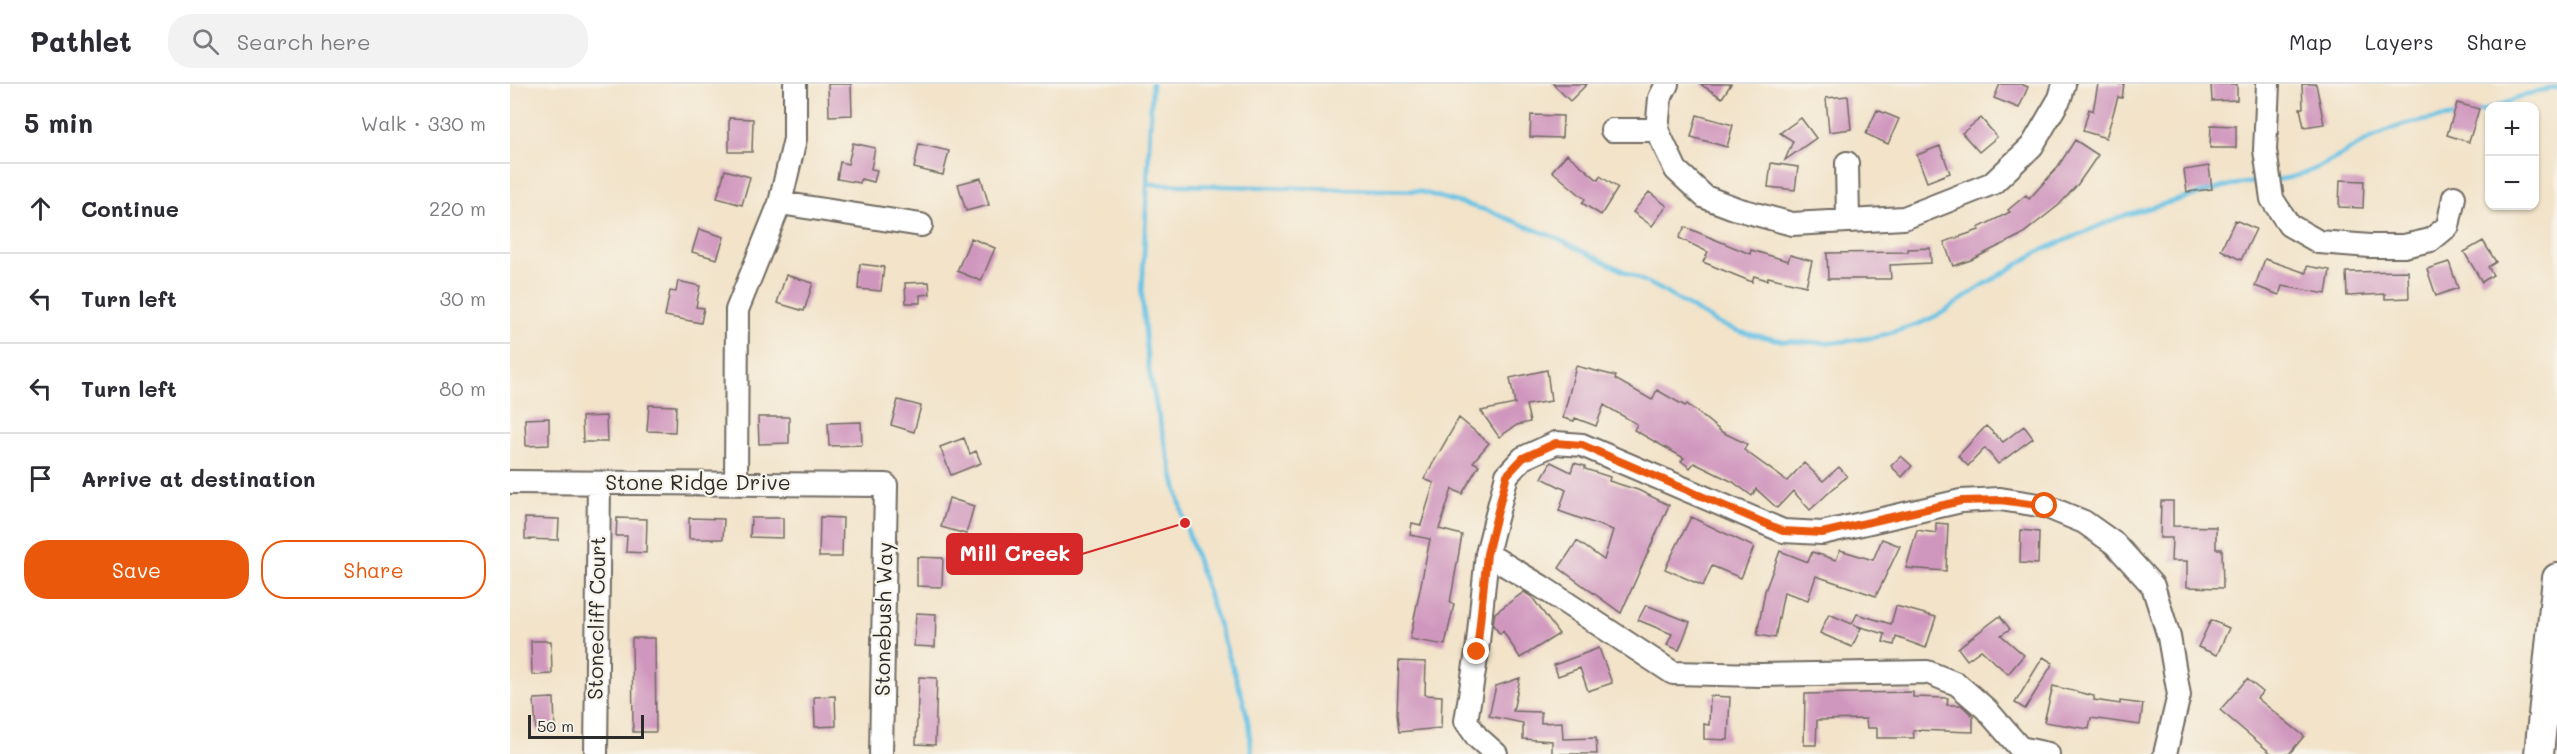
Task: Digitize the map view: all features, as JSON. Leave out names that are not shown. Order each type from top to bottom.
[{"type":"main road","points":[[2539,754],[2557,578]]},
{"type":"street","points":[[736,482],[737,310],[780,203],[795,139],[795,84]]},
{"type":"street","points":[[1667,84],[1660,98],[1657,130],[1676,170],[1706,197],[1737,209],[1792,224],[1904,218],[1992,183],[2032,146],[2060,98],[2064,84]]},
{"type":"street","points":[[2268,84],[2265,150],[2272,199],[2289,225],[2319,242],[2404,246],[2431,240],[2448,226],[2454,197]]},
{"type":"street","points":[[1612,130],[1657,130]]},
{"type":"street","points":[[1847,163],[1848,221]]},
{"type":"street","points":[[780,203],[921,225]]},
{"type":"street","points":[[1496,754],[1477,737],[1466,721],[1477,652],[1487,554],[1507,475],[1523,458],[1556,443],[1582,445],[1783,531],[1822,533],[1961,501],[2000,500],[2045,506],[2084,522],[2115,544],[2153,586],[2169,637],[2179,695],[2164,754]]},
{"type":"street","name":"Stone Ridge Drive","points":[[510,482],[886,484]]},
{"type":"street","name":"Stonecliff Court","points":[[596,754],[599,483]]},
{"type":"street","name":"Stonebush Way","points":[[881,754],[886,484]]},
{"type":"street","points":[[1487,554],[1542,587],[1673,674],[1927,672],[1957,684],[1986,710],[2020,748],[2048,754]]},
{"type":"street","points":[[2001,754],[2005,731]]},
{"type":"building","points":[[828,84],[851,84],[852,115],[829,116]]},
{"type":"building","points":[[1553,84],[1587,84],[1570,101]]},
{"type":"building","points":[[1700,84],[1731,84],[1722,98]]},
{"type":"building","points":[[2000,84],[2021,84],[2028,87],[2019,108],[1994,98]]},
{"type":"building","points":[[2098,84],[2124,84],[2122,98],[2118,97],[2106,138],[2083,131],[2089,109],[2093,111]]},
{"type":"building","points":[[2211,84],[2237,84],[2237,100],[2212,101]]},
{"type":"building","points":[[2302,84],[2316,84],[2324,124],[2304,127],[2300,108],[2303,108]]},
{"type":"building","points":[[1848,96],[1851,129],[1829,132],[1826,98]]},
{"type":"building","points":[[2457,103],[2479,109],[2469,142],[2447,135]]},
{"type":"building","points":[[1877,110],[1899,119],[1888,144],[1866,134]]},
{"type":"building","points":[[1531,115],[1563,116],[1562,138],[1530,137]]},
{"type":"building","points":[[1697,115],[1733,125],[1727,147],[1691,137]]},
{"type":"building","points":[[729,118],[753,119],[752,152],[729,152]]},
{"type":"building","points":[[1801,118],[1816,138],[1785,160],[1793,141],[1780,133]]},
{"type":"building","points":[[1981,118],[1997,137],[1979,152],[1962,133]]},
{"type":"building","points":[[2211,125],[2236,126],[2236,148],[2210,148]]},
{"type":"building","points":[[2075,140],[2098,155],[2078,184],[2059,205],[2021,235],[1971,260],[1953,266],[1944,242],[1979,230],[1978,228],[2010,212],[2008,210],[2026,195],[2029,199],[2057,168]]},
{"type":"building","points":[[853,143],[875,148],[871,169],[877,170],[874,182],[861,179],[860,183],[837,179],[840,162],[848,164]]},
{"type":"building","points":[[919,144],[949,151],[943,175],[914,168]]},
{"type":"building","points":[[1940,146],[1950,173],[1927,182],[1917,155]]},
{"type":"building","points":[[1567,154],[1598,180],[1600,176],[1618,188],[1601,215],[1582,203],[1585,199],[1552,171]]},
{"type":"building","points":[[1771,163],[1798,167],[1795,190],[1768,187]]},
{"type":"building","points":[[2209,166],[2212,189],[2187,192],[2184,170]]},
{"type":"building","points":[[725,170],[750,177],[742,205],[717,198]]},
{"type":"building","points":[[981,178],[989,205],[966,211],[958,184]]},
{"type":"building","points":[[2340,180],[2364,181],[2363,208],[2339,207]]},
{"type":"building","points":[[1649,192],[1667,206],[1652,226],[1633,212]]},
{"type":"building","points":[[2235,220],[2256,229],[2241,260],[2221,250]]},
{"type":"building","points":[[1685,227],[1750,254],[1751,250],[1788,261],[1790,255],[1812,261],[1806,286],[1768,277],[1767,280],[1754,276],[1752,282],[1703,262],[1708,252],[1679,238]]},
{"type":"building","points":[[699,229],[724,237],[717,259],[692,252]]},
{"type":"building","points":[[971,238],[995,248],[981,281],[957,271]]},
{"type":"building","points":[[2483,241],[2496,262],[2488,267],[2493,275],[2482,282],[2464,252]]},
{"type":"building","points":[[1930,248],[1931,263],[1890,265],[1891,279],[1828,279],[1827,253],[1908,252],[1908,249]]},
{"type":"building","points":[[2265,259],[2306,273],[2307,266],[2330,270],[2326,294],[2282,286],[2279,295],[2255,286]]},
{"type":"building","points":[[2449,262],[2458,288],[2436,296],[2427,269]]},
{"type":"building","points":[[860,264],[884,267],[881,291],[858,289]]},
{"type":"building","points":[[2408,271],[2409,298],[2385,299],[2385,294],[2347,296],[2346,272]]},
{"type":"building","points":[[786,275],[813,283],[804,311],[777,303]]},
{"type":"building","points":[[678,281],[700,286],[696,307],[704,308],[701,323],[665,316],[670,291],[676,292]]},
{"type":"building","points":[[929,282],[930,294],[920,295],[920,303],[906,303],[905,283]]},
{"type":"building","points":[[1576,366],[1616,376],[1615,379],[1652,400],[1657,390],[1685,406],[1687,404],[1722,432],[1747,444],[1744,450],[1787,481],[1804,463],[1823,481],[1839,467],[1847,476],[1810,510],[1793,491],[1777,508],[1756,489],[1752,496],[1733,482],[1694,463],[1690,468],[1681,461],[1684,458],[1634,430],[1637,424],[1604,405],[1596,426],[1575,418],[1574,421],[1563,418]]},
{"type":"building","points":[[1547,370],[1551,401],[1526,405],[1530,422],[1517,425],[1499,437],[1481,411],[1515,404],[1510,378]]},
{"type":"building","points":[[898,400],[921,406],[914,432],[891,425]]},
{"type":"building","points":[[649,405],[676,406],[675,432],[647,431]]},
{"type":"building","points":[[606,416],[607,442],[583,442],[582,417]]},
{"type":"building","points":[[758,417],[789,417],[789,443],[759,444]]},
{"type":"building","points":[[549,418],[549,445],[526,446],[525,419]]},
{"type":"building","points":[[1459,418],[1489,443],[1473,462],[1479,465],[1462,494],[1452,489],[1439,529],[1462,535],[1450,603],[1454,604],[1445,645],[1410,639],[1430,539],[1410,535],[1412,523],[1421,525],[1434,483],[1424,479]]},
{"type":"building","points":[[861,422],[862,445],[829,446],[828,423]]},
{"type":"building","points":[[1986,426],[2003,442],[2024,426],[2033,438],[1998,464],[1985,448],[1968,466],[1958,456]]},
{"type":"building","points":[[964,438],[970,454],[976,451],[981,463],[951,475],[940,447]]},
{"type":"building","points":[[1901,456],[1912,466],[1902,477],[1891,466]]},
{"type":"building","points":[[1551,462],[1571,472],[1574,463],[1585,466],[1585,469],[1610,477],[1609,481],[1638,490],[1669,505],[1621,613],[1559,568],[1577,541],[1604,560],[1613,530],[1559,511],[1566,490],[1542,478]]},
{"type":"building","points":[[949,498],[974,506],[966,534],[941,527]]},
{"type":"building","points":[[2161,501],[2173,501],[2173,526],[2216,527],[2216,549],[2222,549],[2223,588],[2187,587],[2187,561],[2171,561],[2172,538],[2160,538]]},
{"type":"building","points":[[820,517],[843,518],[842,557],[819,557]]},
{"type":"building","points":[[1691,517],[1754,547],[1741,578],[1712,566],[1703,586],[1665,569]]},
{"type":"building","points":[[525,518],[559,519],[558,540],[525,539]]},
{"type":"building","points":[[617,518],[647,519],[646,553],[626,552],[627,536],[616,536]]},
{"type":"building","points":[[689,518],[724,519],[723,539],[689,539]]},
{"type":"building","points":[[751,518],[783,518],[783,538],[750,537]]},
{"type":"building","points":[[1936,523],[1948,524],[1946,571],[1906,568],[1917,530],[1936,533]]},
{"type":"building","points":[[2021,530],[2039,532],[2038,564],[2020,563]]},
{"type":"building","points":[[1882,539],[1900,546],[1876,596],[1816,576],[1808,600],[1784,592],[1775,638],[1757,635],[1765,591],[1780,551],[1808,562],[1812,552],[1836,560],[1840,550],[1873,560]]},
{"type":"building","points":[[917,557],[943,558],[942,587],[917,586]]},
{"type":"building","points":[[1524,592],[1532,597],[1559,634],[1520,658],[1503,631],[1500,634],[1493,625],[1495,613]]},
{"type":"building","points":[[1646,605],[1690,622],[1679,650],[1667,645],[1672,634],[1638,620]]},
{"type":"building","points":[[1896,606],[1936,617],[1926,648],[1896,637],[1894,645],[1883,642],[1885,634],[1854,625],[1861,628],[1852,647],[1820,633],[1829,614],[1852,624],[1857,614],[1891,624]]},
{"type":"building","points":[[916,613],[936,614],[935,647],[914,646]]},
{"type":"building","points":[[2000,616],[2010,629],[2001,635],[2024,655],[2008,674],[1981,650],[1967,660],[1958,648]]},
{"type":"building","points":[[2211,620],[2229,628],[2217,655],[2198,647]]},
{"type":"building","points":[[632,638],[655,638],[656,732],[633,732]]},
{"type":"building","points":[[531,641],[551,641],[552,674],[532,675]]},
{"type":"building","points":[[1599,648],[1612,683],[1588,691],[1580,668],[1558,676],[1554,665]]},
{"type":"building","points":[[2043,657],[2053,663],[2025,709],[2015,703]]},
{"type":"building","points":[[1399,661],[1426,662],[1425,695],[1442,696],[1441,728],[1399,732],[1397,714]]},
{"type":"building","points":[[919,677],[937,678],[935,745],[916,744]]},
{"type":"building","points":[[1520,678],[1513,711],[1541,712],[1541,723],[1562,722],[1563,739],[1596,738],[1597,754],[1552,754],[1552,741],[1523,739],[1523,723],[1489,716],[1496,686]]},
{"type":"building","points":[[2247,679],[2263,692],[2257,698],[2304,736],[2289,754],[2272,754],[2220,710]]},
{"type":"building","points":[[2053,686],[2094,696],[2094,700],[2120,704],[2120,701],[2143,704],[2140,725],[2091,718],[2089,729],[2044,722]]},
{"type":"building","points":[[1913,692],[1913,697],[1948,698],[1947,705],[1961,705],[1973,716],[1973,732],[1913,730],[1914,738],[1877,738],[1877,728],[1867,728],[1866,719],[1817,720],[1816,745],[1804,745],[1805,694]]},
{"type":"building","points":[[835,696],[836,726],[815,727],[814,697]]},
{"type":"building","points":[[1710,696],[1730,697],[1728,740],[1704,739],[1704,724],[1709,725]]},
{"type":"building","points":[[554,698],[555,730],[536,731],[534,699]]},
{"type":"waterway","points":[[1152,84],[1142,296],[1148,365],[1185,523],[1243,699],[1252,754]]},
{"type":"waterway","points":[[2508,102],[2537,91],[2557,88]]},
{"type":"waterway","points":[[2473,113],[2485,110]]},
{"type":"waterway","points":[[2275,180],[2303,174],[2399,126],[2456,116]]},
{"type":"waterway","points":[[1148,184],[1418,191],[1489,211],[1554,237],[1658,288],[1717,323],[1740,332],[1784,341],[1831,343],[1877,337],[1921,323],[1942,313],[2040,251],[2125,215],[2231,185],[2263,181]]},
{"type":"place","name":"Mill Creek","points":[[1185,523]]},
{"type":"route","points":[[1477,652],[1487,554],[1507,475],[1523,458],[1556,443],[1582,445],[1783,531],[1822,533],[1874,523],[1961,501],[2000,500],[2045,506]]}]
